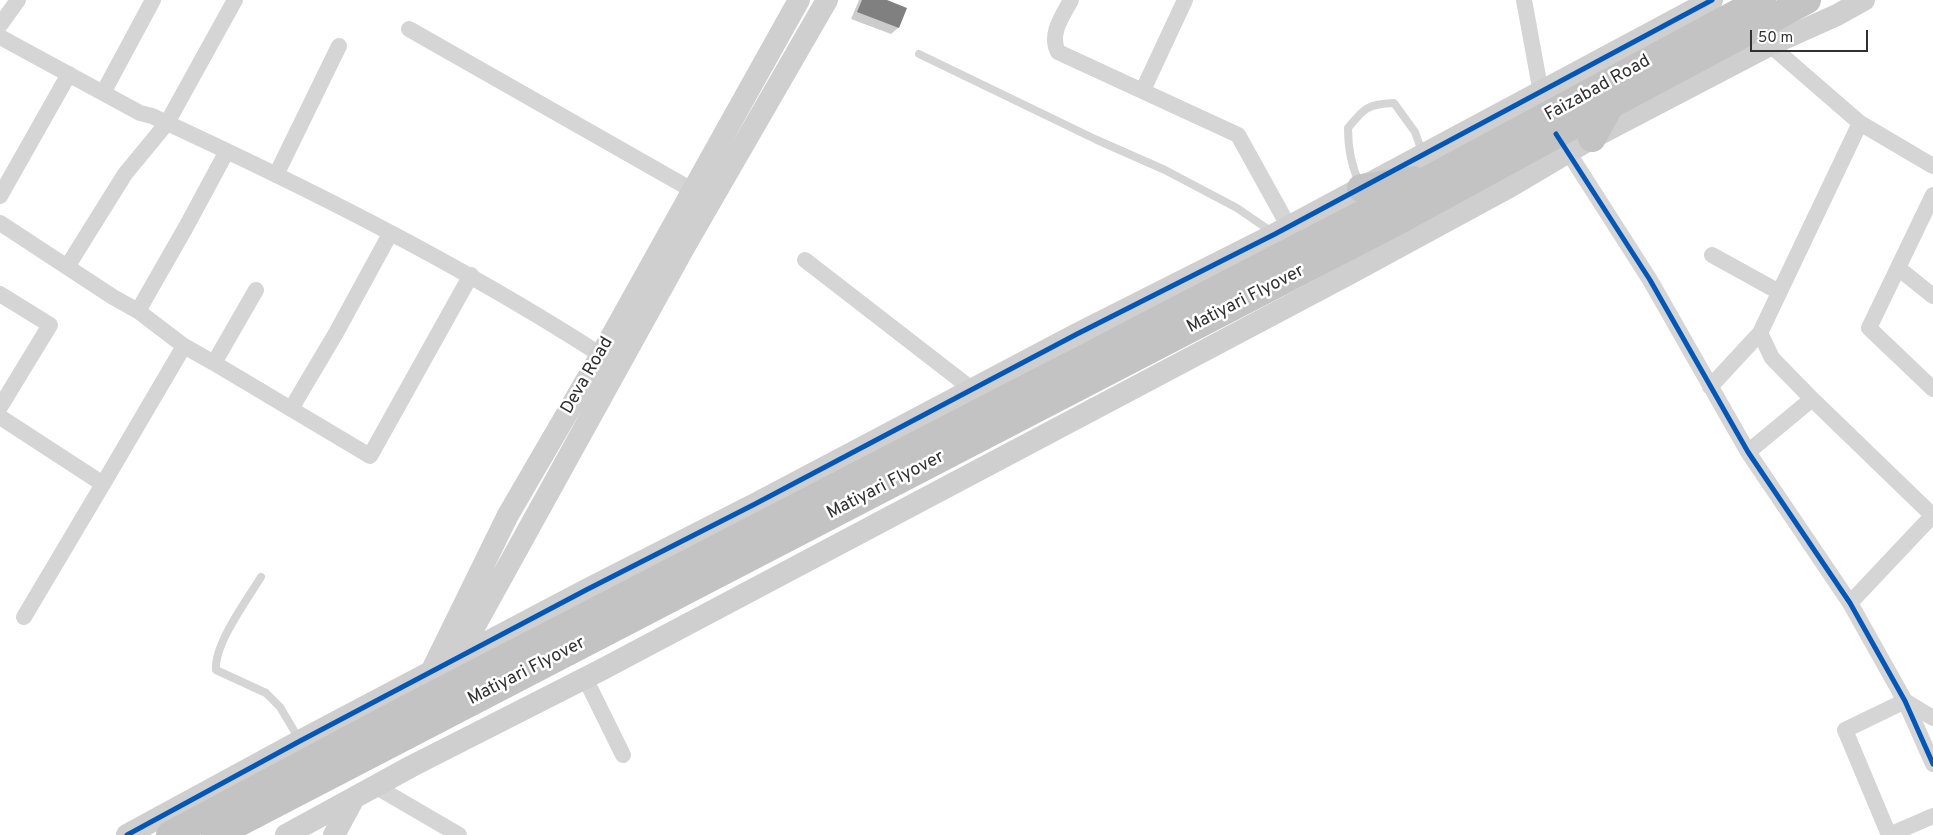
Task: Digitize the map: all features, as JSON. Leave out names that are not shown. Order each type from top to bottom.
[{"type":"highway","name":"Faizabad Road","points":[[1428,166],[1762,0]]},
{"type":"highway","name":"Faizabad Road","points":[[1562,143],[1610,105],[1807,0]]},
{"type":"highway","points":[[1592,138],[1610,105]]},
{"type":"highway","name":"Matiyari Flyover","points":[[170,835],[397,714],[1398,208],[1562,143]]},
{"type":"highway","points":[[1362,188],[1428,166]]},
{"type":"highway","name":"Matiyari Flyover","points":[[215,835],[1398,208],[1428,166]]},
{"type":"street","points":[[0,25],[18,0]]},
{"type":"street","points":[[103,93],[153,0]]},
{"type":"street","points":[[67,266],[125,174],[167,123],[235,0]]},
{"type":"street","name":"Deva Road","points":[[412,766],[430,673],[508,515],[601,354],[799,0]]},
{"type":"street","name":"Deva Road","points":[[438,752],[459,658],[466,642],[685,246],[827,0]]},
{"type":"street","points":[[1071,0],[1054,35],[1054,44],[1058,52],[1238,135],[1282,230]]},
{"type":"street","points":[[1142,90],[1185,0]]},
{"type":"street","points":[[1524,0],[1541,93]]},
{"type":"street","points":[[1428,166],[1541,93],[1712,0]]},
{"type":"street","points":[[286,835],[438,752],[585,678],[1339,280],[1511,186],[1562,143],[1592,138],[1770,44],[1837,15],[1864,0]]},
{"type":"street","points":[[409,30],[692,190]]},
{"type":"street","points":[[0,37],[140,113],[167,123],[227,151],[471,275],[532,310],[601,354]]},
{"type":"street","points":[[1770,44],[1860,123],[1933,166]]},
{"type":"street","points":[[276,175],[339,46]]},
{"type":"street","points":[[0,196],[69,74]]},
{"type":"street","points":[[1710,386],[1760,333],[1860,123]]},
{"type":"street","points":[[1562,143],[1650,280],[1748,452],[1850,603],[1905,701],[1933,764]]},
{"type":"street","points":[[138,311],[227,151]]},
{"type":"street","points":[[127,835],[300,741],[1077,334],[1362,188]]},
{"type":"street","points":[[1933,195],[1870,328],[1933,389]]},
{"type":"street","points":[[0,223],[138,311],[184,346],[370,456],[471,275]]},
{"type":"street","points":[[291,409],[336,333],[390,234]]},
{"type":"street","points":[[1712,255],[1779,292]]},
{"type":"street","points":[[805,260],[973,390]]},
{"type":"street","points":[[1898,268],[1933,296]]},
{"type":"street","points":[[214,363],[256,290]]},
{"type":"street","points":[[0,294],[50,325],[0,407]]},
{"type":"street","points":[[1760,333],[1772,358],[1933,516],[1850,603]]},
{"type":"street","points":[[24,617],[184,346]]},
{"type":"street","points":[[1748,452],[1812,399]]},
{"type":"street","points":[[0,417],[103,484]]},
{"type":"street","points":[[585,678],[623,755]]},
{"type":"street","points":[[1905,701],[1933,718]]},
{"type":"street","points":[[1905,701],[1845,730],[1889,835],[1933,816]]},
{"type":"street","points":[[375,786],[460,835]]},
{"type":"street","points":[[334,835],[354,798]]},
{"type":"lane","points":[[919,54],[1097,140],[1165,170],[1282,230]]},
{"type":"lane","points":[[1362,188],[1354,172],[1349,155],[1348,128],[1364,109],[1382,103],[1394,103],[1415,132],[1428,166]]},
{"type":"lane","points":[[261,577],[232,624],[215,659],[216,670],[266,693],[280,707],[300,741]]},
{"type":"building","points":[[862,0],[887,0],[907,8],[899,28],[857,12]]},
{"type":"cycle path","points":[[127,835],[586,590],[755,504],[1077,334],[1275,234],[1712,0]]},
{"type":"cycle path","points":[[1556,134],[1650,280],[1748,452],[1850,603],[1905,701],[1933,764]]}]
